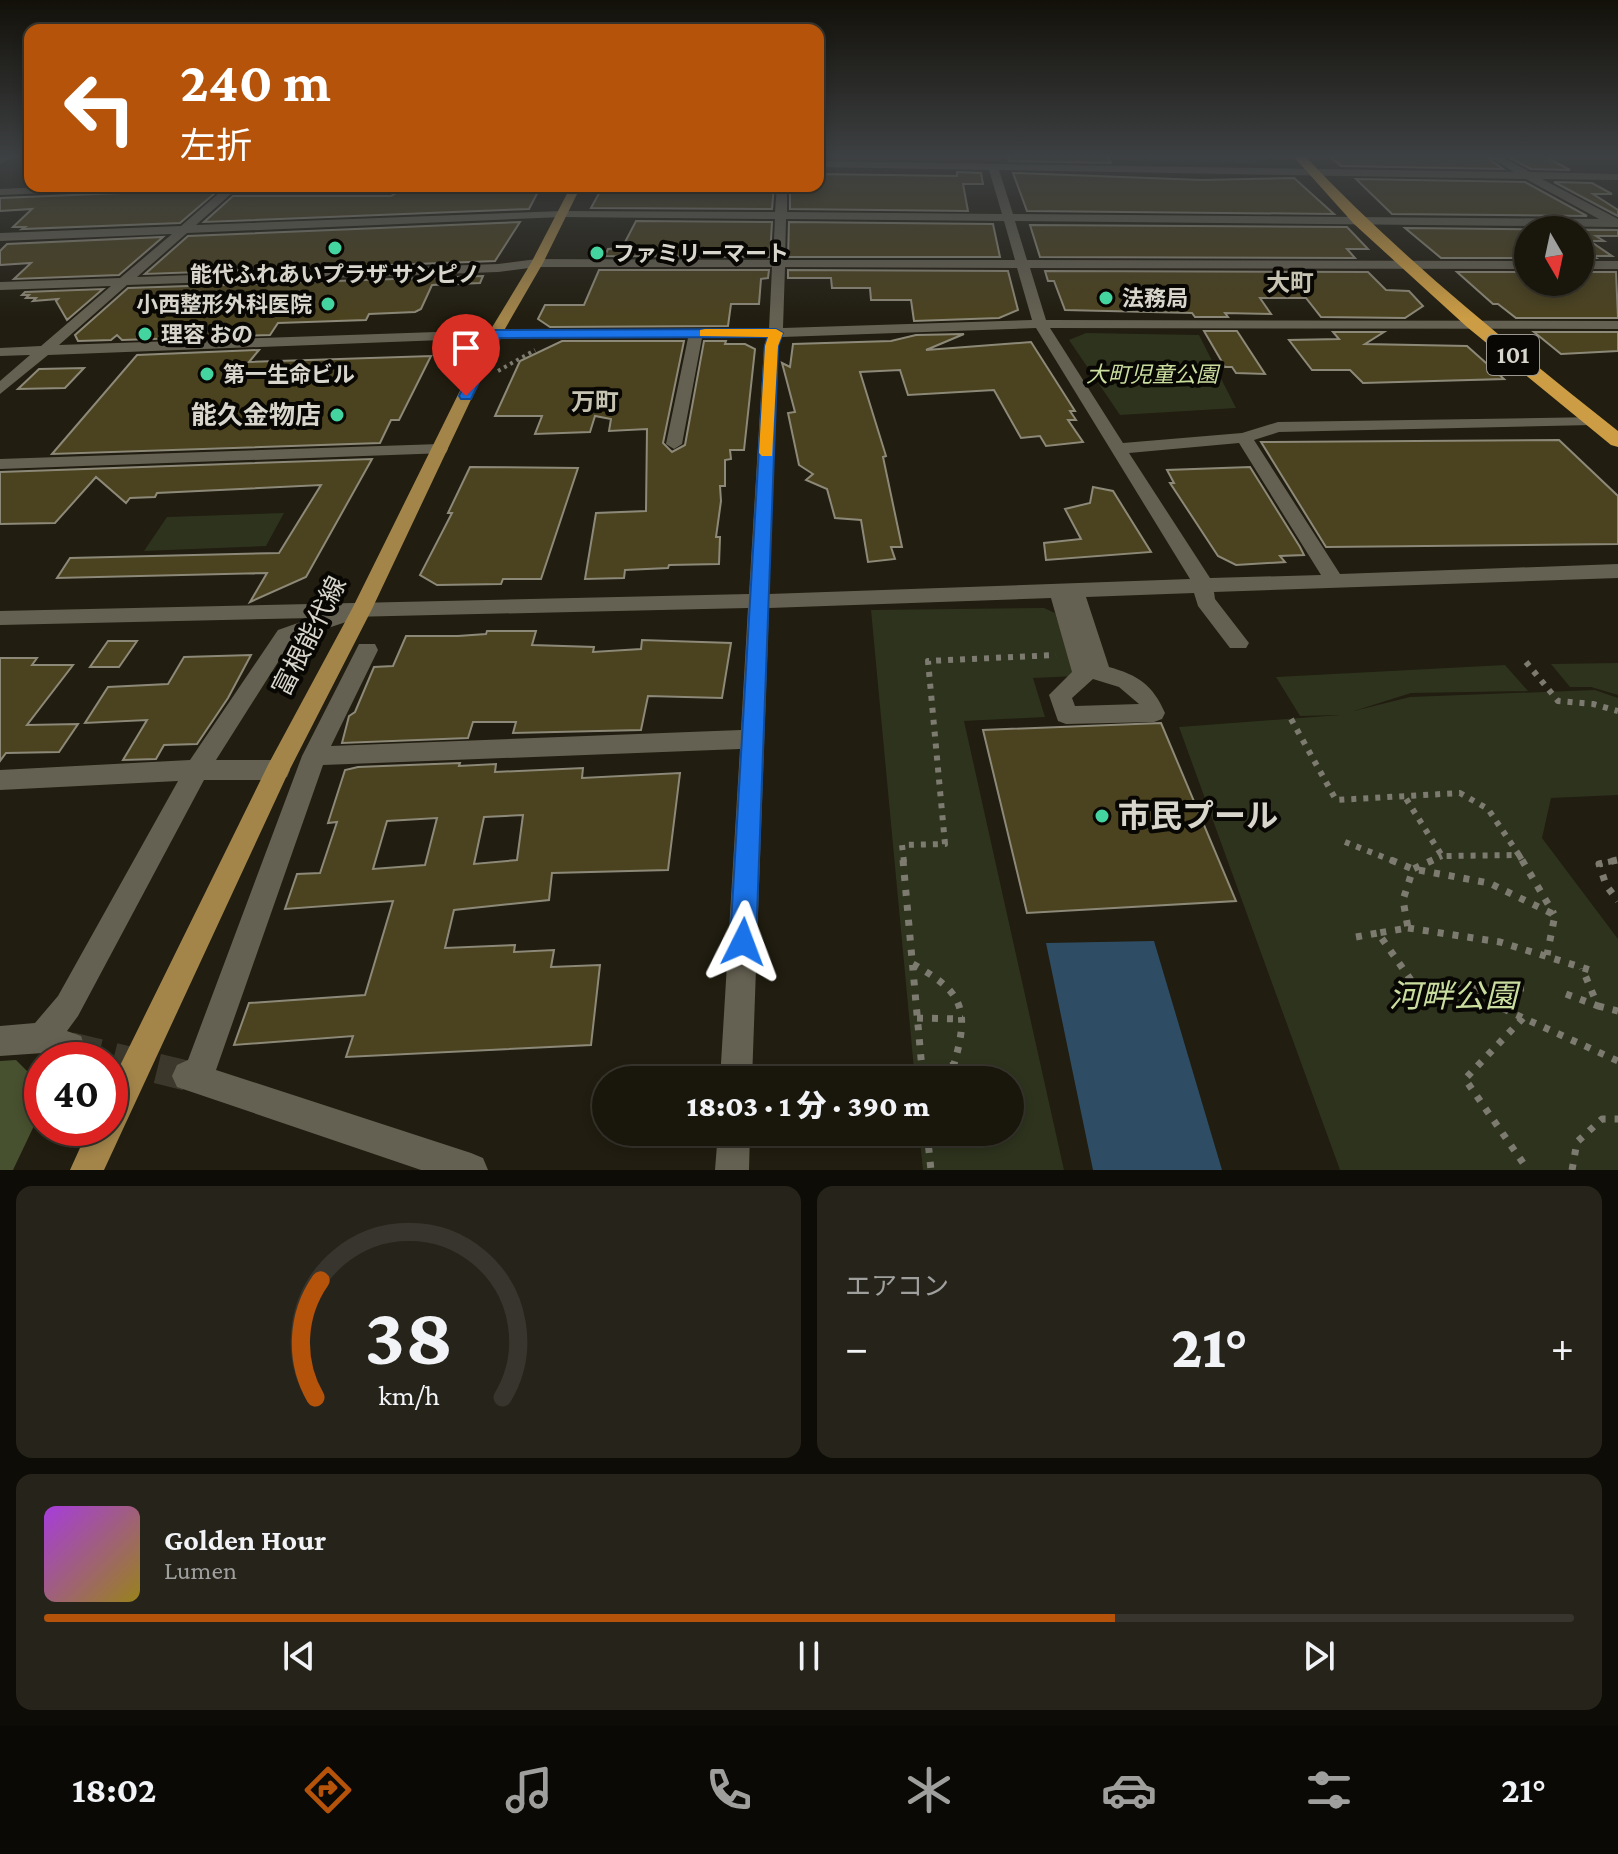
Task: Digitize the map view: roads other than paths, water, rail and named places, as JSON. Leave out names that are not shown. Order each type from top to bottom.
[{"type":"highway","name":"101","points":[[1349,211],[1473,323],[1618,441]]},
{"type":"main road","name":"富根能代線","points":[[128,1083],[278,770],[362,609],[495,334],[564,211]]},
{"type":"main road","name":"富根能代線","points":[[87,1170],[98,1146]]},
{"type":"street","points":[[0,389],[207,211]]},
{"type":"street","points":[[363,220],[371,211]]},
{"type":"street","points":[[737,1066],[771,346],[776,333],[780,211]]},
{"type":"street","points":[[1005,211],[1040,324],[1203,584],[1205,601],[1238,643]]},
{"type":"street","points":[[1593,211],[1617,224]]},
{"type":"street","points":[[0,237],[562,214],[1617,224]]},
{"type":"street","points":[[0,286],[126,279],[498,268],[537,263],[1514,265]]},
{"type":"street","points":[[1594,265],[1618,265]]},
{"type":"street","points":[[0,352],[495,334],[776,333],[1040,324],[1618,325]]},
{"type":"street","points":[[674,444],[696,333]]},
{"type":"street","points":[[1118,449],[1244,438],[1278,427],[1592,420]]},
{"type":"street","points":[[1244,438],[1334,580]]},
{"type":"street","points":[[0,464],[440,449]]},
{"type":"street","points":[[0,618],[761,601],[1618,571]]},
{"type":"street","points":[[1067,590],[1100,673],[1118,676],[1148,695],[1154,713],[1066,715],[1060,695],[1084,675],[1077,654],[1067,590]]},
{"type":"street","points":[[0,1041],[57,1043],[68,1006],[197,770],[285,635],[362,609]]},
{"type":"street","points":[[367,650],[314,756],[192,1078],[471,1170]]},
{"type":"street","points":[[314,756],[753,739]]},
{"type":"street","points":[[0,780],[197,770],[278,770]]},
{"type":"street","points":[[732,1170],[733,1146]]},
{"type":"water","points":[[1154,941],[1222,1170],[1093,1170],[1046,943]]},
{"type":"tunnel","points":[[128,1061],[188,1076]]},
{"type":"place","name":"能代ふれあいプラザ サンピノ","points":[[335,248]]},
{"type":"place","name":"ファミリーマート","points":[[597,253]]},
{"type":"place","name":"法務局","points":[[1106,298]]},
{"type":"place","name":"小西整形外科医院","points":[[328,304]]},
{"type":"place","name":"理容 おの","points":[[145,334]]},
{"type":"place","name":"第一生命ビル","points":[[207,374]]},
{"type":"place","name":"能久金物店","points":[[337,415]]},
{"type":"place","name":"市民プール","points":[[1102,816]]},
{"type":"district","name":"大町","points":[[1290,283]]},
{"type":"district","name":"万町","points":[[595,402]]},
{"type":"park label","name":"大町児童公園","points":[[1152,374]]},
{"type":"park label","name":"河畔公園","points":[[1453,996]]}]
